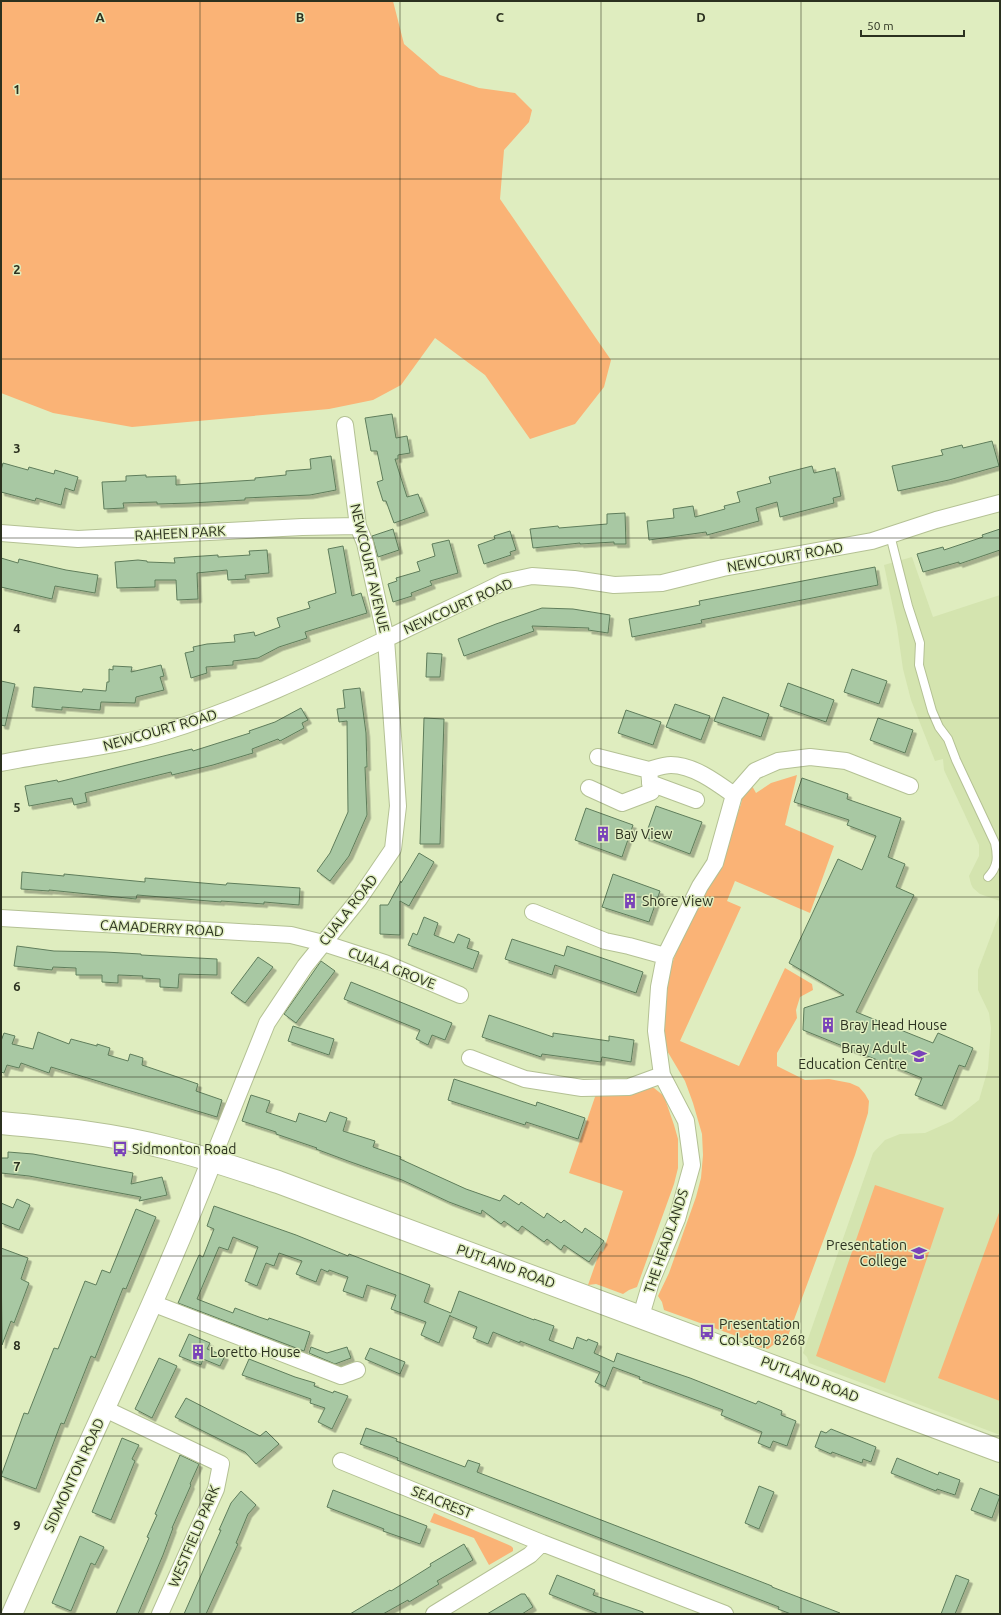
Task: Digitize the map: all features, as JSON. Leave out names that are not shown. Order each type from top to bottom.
[{"type":"main road","name":"PUTLAND ROAD","points":[[1,1123],[105,1136],[166,1148],[212,1160],[278,1182],[641,1316],[1000,1451]]},
{"type":"street","name":"NEWCOURT AVENUE","points":[[345,425],[358,526],[365,543],[386,639]]},
{"type":"street","name":"NEWCOURT ROAD","points":[[1,763],[30,757],[92,749],[162,732],[213,716],[271,694],[504,582],[532,576],[574,579],[614,585],[662,583],[723,568],[872,541],[936,520],[1000,503]]},
{"type":"street","name":"RAHEEN PARK","points":[[1,533],[78,539],[302,527],[358,526]]},
{"type":"street","name":"CUALA ROAD","points":[[212,1160],[267,1023],[323,942],[359,899],[393,849],[398,806],[386,639]]},
{"type":"street","points":[[598,757],[650,776],[696,800]]},
{"type":"street","name":"THE HEADLANDS","points":[[641,1316],[651,1282],[677,1219],[692,1165],[686,1121],[662,1075],[656,1031],[659,987],[665,956],[700,886],[715,863],[734,794],[755,771],[778,761],[810,757],[846,761],[910,786]]},
{"type":"street","points":[[650,776],[670,764],[688,768],[734,794]]},
{"type":"street","points":[[589,788],[622,803],[651,792],[650,776]]},
{"type":"street","points":[[533,912],[605,941],[665,956]]},
{"type":"street","name":"CAMADERRY ROAD","points":[[1,918],[291,935],[323,942]]},
{"type":"street","name":"CUALA GROVE","points":[[323,942],[386,963],[460,995]]},
{"type":"street","points":[[470,1058],[525,1080],[582,1088],[629,1087],[662,1075]]},
{"type":"street","name":"SIDMONTON ROAD","points":[[12,1614],[152,1303],[212,1160]]},
{"type":"street","points":[[152,1303],[340,1376],[357,1370]]},
{"type":"street","name":"WESTFIELD PARK","points":[[105,1409],[221,1464],[216,1490],[160,1614]]},
{"type":"street","name":"SEACREST","points":[[341,1461],[542,1543],[724,1614]]},
{"type":"street","points":[[434,1614],[530,1555],[542,1543]]},
{"type":"lane","points":[[890,535],[908,606],[918,637],[920,650],[919,665],[932,711],[939,727],[948,739],[956,760],[996,843],[998,857],[996,867],[988,877]]},
{"type":"shaded area","points":[[1,1],[393,1],[404,44],[440,75],[479,88],[515,93],[532,110],[529,122],[504,150],[500,199],[611,360],[604,387],[575,424],[530,439],[485,375],[435,338],[401,385],[373,400],[329,409],[132,427],[53,413],[1,393]]},
{"type":"shaded area","points":[[912,557],[933,617],[1000,595],[1000,901],[980,894],[971,884],[969,876],[979,856],[979,845],[944,770],[943,759],[935,761],[911,700],[903,669],[897,627],[884,565]]},
{"type":"shaded area","points":[[797,775],[785,825],[834,846],[810,913],[735,881],[727,901],[741,907],[680,1041],[739,1066],[785,968],[812,984],[813,990],[800,997],[796,1010],[797,1018],[777,1053],[777,1066],[805,1080],[829,1079],[850,1083],[859,1087],[869,1101],[868,1113],[855,1155],[785,1344],[777,1342],[768,1349],[757,1347],[753,1342],[664,1310],[662,1302],[658,1296],[669,1273],[696,1197],[701,1178],[703,1155],[702,1134],[693,1103],[685,1081],[666,1049],[662,1020],[668,975],[686,925],[719,867],[741,804],[743,793],[751,784],[756,793],[771,783]]},
{"type":"shaded area","name":"Presentation College","points":[[1000,912],[1000,1435],[809,1363],[807,1357],[803,1353],[873,1153],[885,1140],[900,1134],[925,1133],[952,1121],[979,1100],[988,1069],[991,1028],[989,1013],[978,990],[978,970]]},
{"type":"shaded area","points":[[638,1088],[654,1088],[664,1096],[678,1139],[678,1168],[674,1184],[637,1287],[623,1294],[596,1284],[588,1285],[600,1251],[603,1252],[623,1191],[569,1173],[596,1094]]},
{"type":"shaded area","points":[[875,1185],[944,1208],[885,1383],[816,1356]]},
{"type":"shaded area","points":[[1000,1210],[1000,1401],[938,1378]]},
{"type":"shaded area","points":[[434,1513],[511,1546],[513,1551],[489,1565],[474,1538],[430,1522]]},
{"type":"building","points":[[392,414],[396,438],[407,436],[410,453],[398,455],[398,459],[395,459],[407,497],[418,494],[425,512],[394,523],[386,501],[383,501],[377,482],[383,480],[377,451],[371,451],[365,418]]},
{"type":"building","points":[[992,441],[999,466],[949,480],[898,491],[892,466],[943,455],[941,450],[962,445],[963,448]]},
{"type":"building","points":[[331,456],[336,490],[310,495],[245,498],[245,500],[157,504],[157,502],[123,503],[124,508],[104,509],[102,482],[126,481],[126,476],[176,476],[176,485],[255,480],[255,478],[286,475],[286,471],[311,469],[310,459]]},
{"type":"building","points":[[3,463],[28,470],[29,467],[54,474],[55,470],[78,477],[74,491],[65,488],[61,505],[36,498],[35,501],[1,492],[1,470]]},
{"type":"building","points":[[812,466],[814,473],[835,468],[841,496],[833,498],[834,503],[780,517],[777,502],[756,508],[759,521],[707,535],[706,532],[649,540],[647,521],[674,518],[673,509],[693,506],[695,517],[725,509],[724,506],[740,502],[737,492],[771,483],[769,477]]},
{"type":"building","points":[[625,513],[626,544],[614,544],[614,542],[580,543],[533,548],[530,529],[607,524],[607,514]]},
{"type":"building","points":[[393,529],[399,550],[378,557],[372,536]]},
{"type":"building","points":[[1000,529],[1000,550],[959,564],[959,562],[923,572],[917,554],[943,547],[944,550],[983,537],[982,535]]},
{"type":"building","points":[[510,531],[516,550],[510,552],[511,555],[484,564],[478,545],[495,539],[494,536]]},
{"type":"building","points":[[449,540],[458,573],[430,581],[432,585],[411,593],[412,596],[393,602],[388,584],[397,581],[396,578],[420,571],[417,562],[435,556],[432,544]]},
{"type":"building","points":[[343,546],[352,596],[361,593],[367,613],[305,632],[307,638],[279,647],[258,658],[233,661],[233,665],[206,667],[207,673],[191,678],[185,653],[194,651],[193,647],[207,644],[235,642],[234,635],[254,632],[255,636],[280,627],[277,618],[310,608],[308,602],[336,593],[328,549]]},
{"type":"building","points":[[267,550],[269,573],[245,575],[246,579],[228,580],[227,570],[197,573],[198,599],[177,600],[176,580],[155,580],[155,587],[117,588],[115,562],[138,560],[147,562],[175,563],[174,558],[218,555],[218,557],[250,555],[249,551]]},
{"type":"building","points":[[1,558],[18,563],[19,559],[66,570],[98,575],[95,593],[55,586],[52,599],[1,587]]},
{"type":"building","points":[[875,567],[878,585],[701,620],[702,623],[632,637],[629,619],[700,605],[699,601]]},
{"type":"building","points":[[542,608],[573,609],[610,615],[608,633],[588,630],[589,628],[532,626],[534,631],[464,656],[458,639]]},
{"type":"building","points":[[427,653],[442,654],[440,677],[426,677]]},
{"type":"building","points":[[161,665],[164,676],[160,677],[164,690],[136,697],[135,703],[101,702],[100,710],[62,707],[62,710],[32,707],[34,687],[82,692],[83,689],[106,691],[107,682],[109,682],[109,669],[113,670],[113,666],[132,667],[131,672]]},
{"type":"building","points":[[852,669],[887,681],[879,704],[844,692]]},
{"type":"building","points":[[1,681],[15,684],[5,726],[1,725]]},
{"type":"building","points":[[788,683],[834,700],[826,722],[780,706]]},
{"type":"building","points":[[360,688],[366,733],[367,767],[365,767],[367,815],[349,856],[330,881],[317,871],[330,853],[348,812],[347,721],[339,722],[337,709],[345,708],[343,690]]},
{"type":"building","points":[[723,697],[769,714],[761,737],[714,721]]},
{"type":"building","points":[[675,704],[710,716],[701,740],[666,727]]},
{"type":"building","points":[[301,708],[308,720],[302,723],[304,728],[280,741],[278,739],[252,749],[253,753],[172,775],[171,772],[85,793],[87,802],[74,805],[72,798],[29,806],[25,786],[57,780],[58,782],[192,749],[193,751],[250,733],[249,731],[275,722]]},
{"type":"building","points":[[626,710],[661,722],[653,745],[618,733]]},
{"type":"building","points":[[424,718],[444,719],[440,844],[420,844]]},
{"type":"building","points":[[878,718],[913,730],[905,753],[870,740]]},
{"type":"building","points":[[802,778],[848,794],[847,799],[901,818],[888,857],[905,864],[896,887],[914,895],[856,1012],[933,1043],[938,1033],[973,1048],[965,1067],[959,1065],[942,1106],[915,1095],[922,1078],[803,1030],[804,1008],[844,995],[789,963],[838,859],[862,870],[876,836],[847,825],[849,820],[794,802]]},
{"type":"building","points":[[656,806],[702,822],[690,854],[645,837]]},
{"type":"building","name":"Bay View","points":[[586,808],[633,825],[622,857],[575,840]]},
{"type":"building","points":[[419,853],[434,862],[409,906],[400,901],[400,935],[380,934],[380,905],[388,905]]},
{"type":"building","points":[[22,872],[64,876],[64,874],[145,882],[145,878],[226,885],[227,883],[300,888],[299,905],[264,902],[264,904],[221,902],[137,895],[136,899],[49,890],[21,889]]},
{"type":"building","name":"Shore View","points":[[613,874],[660,891],[649,922],[602,907]]},
{"type":"building","points":[[424,917],[438,923],[434,935],[454,943],[458,934],[470,939],[467,948],[479,952],[473,969],[408,945],[413,933],[417,935]]},
{"type":"building","points":[[512,939],[564,956],[567,946],[643,972],[636,993],[555,965],[552,975],[505,959]]},
{"type":"building","points":[[17,946],[54,951],[105,952],[217,959],[217,975],[179,974],[178,988],[160,987],[160,979],[142,978],[143,976],[118,975],[118,983],[102,982],[102,975],[76,975],[76,968],[53,967],[52,970],[14,966]]},
{"type":"building","points":[[258,957],[273,967],[245,1003],[231,993]]},
{"type":"building","points":[[321,961],[335,971],[296,1023],[284,1014]]},
{"type":"building","points":[[351,982],[452,1023],[445,1040],[432,1035],[428,1045],[416,1039],[420,1030],[344,999]]},
{"type":"building","points":[[489,1015],[553,1037],[553,1033],[609,1041],[609,1036],[634,1040],[631,1062],[602,1057],[601,1062],[542,1054],[541,1057],[482,1037]]},
{"type":"building","points":[[293,1026],[334,1039],[329,1055],[288,1041]]},
{"type":"building","points":[[38,1032],[69,1044],[71,1039],[110,1048],[108,1055],[128,1061],[130,1054],[143,1058],[142,1065],[198,1084],[196,1091],[222,1100],[217,1117],[51,1067],[49,1073],[21,1063],[19,1068],[7,1065],[4,1073],[1,1072],[1,1041],[4,1033],[15,1036],[12,1044],[33,1049]]},
{"type":"building","points":[[454,1079],[536,1106],[537,1102],[585,1118],[578,1139],[526,1122],[525,1125],[448,1100]]},
{"type":"building","points":[[251,1095],[270,1101],[266,1112],[296,1122],[299,1113],[326,1122],[330,1112],[347,1118],[343,1131],[375,1141],[373,1147],[401,1157],[400,1159],[466,1189],[500,1201],[504,1195],[519,1205],[521,1202],[544,1218],[547,1213],[561,1223],[564,1220],[582,1233],[585,1228],[604,1241],[589,1262],[564,1245],[561,1250],[547,1239],[544,1242],[522,1226],[518,1231],[504,1221],[501,1224],[482,1210],[481,1214],[449,1202],[402,1180],[276,1134],[276,1132],[242,1121]]},
{"type":"building","points":[[8,1152],[33,1154],[133,1173],[131,1184],[162,1177],[167,1195],[139,1201],[141,1197],[29,1176],[1,1173],[1,1158],[8,1158]]},
{"type":"building","points":[[17,1199],[30,1205],[19,1230],[1,1223],[1,1203],[13,1208]]},
{"type":"building","points":[[214,1206],[296,1235],[348,1256],[349,1254],[430,1285],[424,1302],[451,1313],[459,1291],[534,1320],[554,1326],[549,1340],[573,1349],[577,1337],[587,1341],[588,1339],[598,1343],[594,1353],[614,1362],[617,1353],[690,1378],[756,1404],[758,1401],[782,1411],[781,1415],[796,1421],[787,1446],[773,1441],[770,1448],[758,1443],[762,1432],[721,1415],[723,1410],[639,1379],[640,1377],[613,1367],[605,1387],[595,1382],[600,1372],[520,1341],[520,1343],[493,1332],[488,1344],[473,1338],[477,1327],[450,1315],[439,1343],[421,1335],[426,1322],[391,1309],[396,1295],[367,1285],[363,1298],[343,1291],[348,1277],[329,1270],[328,1272],[321,1269],[316,1282],[296,1274],[302,1261],[279,1253],[274,1266],[266,1263],[257,1286],[245,1281],[258,1247],[233,1237],[228,1250],[219,1247],[197,1299],[233,1313],[235,1308],[268,1320],[269,1318],[310,1332],[304,1351],[178,1303],[199,1255],[203,1257],[214,1229],[207,1226]]},
{"type":"building","points":[[136,1209],[156,1217],[126,1289],[123,1288],[95,1358],[91,1356],[64,1424],[61,1423],[36,1489],[1,1476],[24,1413],[28,1414],[54,1348],[58,1349],[85,1281],[96,1285],[102,1270],[110,1273]]},
{"type":"building","points":[[1,1248],[28,1258],[21,1279],[29,1283],[14,1323],[11,1321],[2,1345]]},
{"type":"building","name":"Loretto House","points":[[189,1334],[210,1343],[207,1349],[225,1356],[220,1366],[203,1359],[201,1365],[179,1356]]},
{"type":"building","points":[[311,1347],[327,1353],[347,1347],[351,1358],[335,1364],[309,1353]]},
{"type":"building","points":[[370,1348],[405,1362],[400,1374],[365,1359]]},
{"type":"building","points":[[159,1358],[177,1366],[152,1418],[135,1409]]},
{"type":"building","points":[[249,1359],[315,1383],[314,1386],[333,1393],[334,1391],[348,1396],[332,1429],[318,1422],[325,1408],[310,1403],[311,1399],[242,1375]]},
{"type":"building","points":[[186,1398],[260,1436],[266,1431],[279,1444],[256,1464],[245,1452],[175,1417]]},
{"type":"building","points":[[366,1428],[465,1467],[468,1460],[480,1464],[477,1472],[772,1586],[840,1614],[791,1614],[778,1609],[779,1607],[397,1460],[398,1458],[360,1444]]},
{"type":"building","points":[[831,1429],[876,1447],[871,1462],[863,1459],[862,1463],[832,1452],[831,1454],[815,1447],[821,1431],[826,1433]]},
{"type":"building","points":[[122,1438],[139,1445],[132,1459],[135,1461],[111,1520],[92,1512]]},
{"type":"building","points":[[180,1455],[199,1464],[172,1528],[163,1555],[138,1614],[116,1614],[149,1538],[147,1537],[157,1515],[155,1514]]},
{"type":"building","points":[[897,1458],[938,1475],[939,1472],[960,1480],[955,1495],[937,1489],[936,1491],[891,1473]]},
{"type":"building","points":[[759,1486],[774,1492],[759,1529],[745,1523]]},
{"type":"building","points":[[980,1488],[1000,1496],[992,1518],[971,1510]]},
{"type":"building","points":[[333,1490],[427,1526],[420,1544],[383,1531],[384,1529],[327,1507]]},
{"type":"building","points":[[241,1491],[256,1505],[248,1514],[236,1543],[238,1544],[206,1614],[184,1614],[221,1530],[219,1530],[231,1503]]},
{"type":"building","points":[[80,1536],[104,1547],[95,1565],[91,1563],[71,1611],[52,1603]]},
{"type":"building","points":[[464,1544],[473,1560],[437,1581],[439,1584],[409,1602],[408,1600],[383,1614],[350,1614],[390,1590],[391,1591],[431,1566],[430,1564]]},
{"type":"building","points":[[557,1575],[595,1590],[593,1595],[643,1612],[643,1614],[599,1614],[549,1594]]},
{"type":"building","points":[[956,1575],[969,1580],[955,1614],[941,1614]]},
{"type":"building","points":[[521,1594],[525,1594],[533,1607],[522,1614],[487,1614]]},
{"type":"place","name":"Bay View","points":[[603,834]]},
{"type":"place","name":"Shore View","points":[[630,901]]},
{"type":"place","name":"Bray Head House","points":[[828,1025]]},
{"type":"place","name":"Bray Adult Education Centre","points":[[919,1056]]},
{"type":"place","name":"Sidmonton Road","points":[[120,1149]]},
{"type":"place","name":"Presentation College","points":[[919,1253]]},
{"type":"place","name":"Presentation Col stop 8268","points":[[707,1332]]},
{"type":"place","name":"Loretto House","points":[[198,1352]]}]
